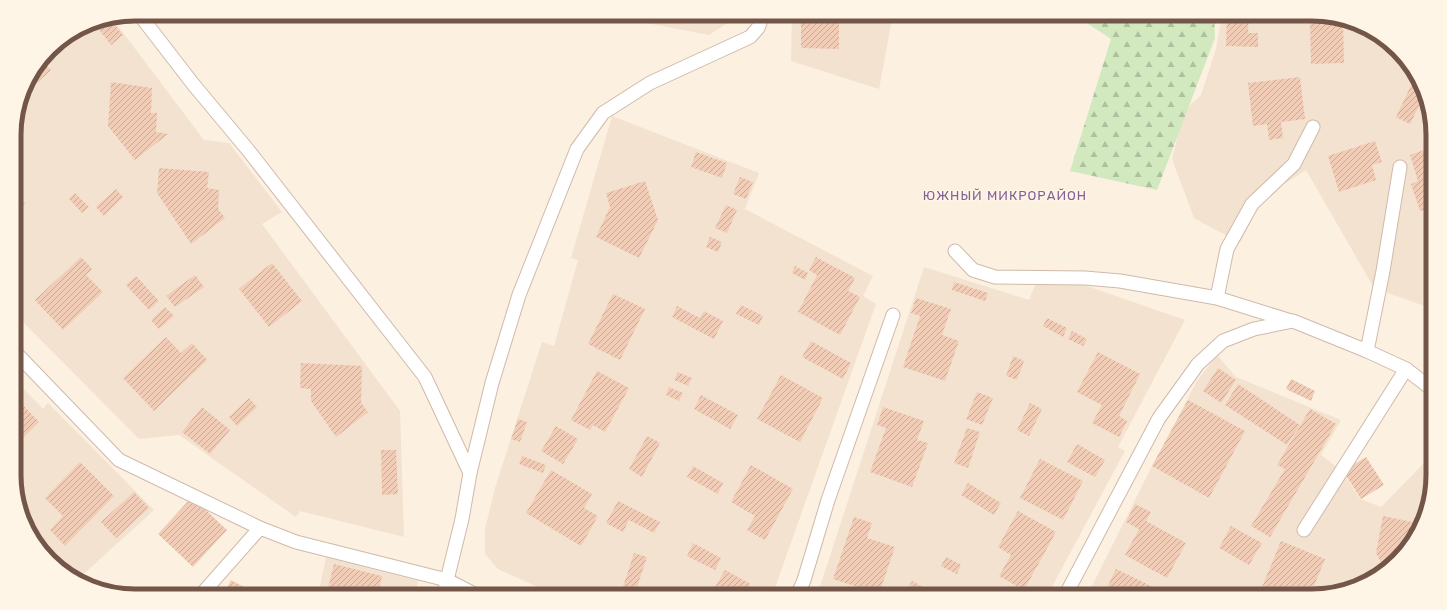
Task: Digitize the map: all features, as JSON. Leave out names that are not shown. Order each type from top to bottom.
[{"type":"lane","points":[[144,21],[193,84],[253,157],[425,378],[470,473]]},
{"type":"lane","points":[[445,589],[462,520],[470,473],[492,383],[519,295],[577,149],[603,113],[650,83],[750,37],[758,28],[760,21]]},
{"type":"lane","points":[[1217,298],[1227,249],[1252,204],[1294,164],[1313,127]]},
{"type":"lane","points":[[1367,351],[1383,271],[1400,167]]},
{"type":"lane","points":[[955,250],[973,270],[995,277],[1085,278],[1120,281],[1217,298],[1293,321],[1367,351],[1406,369],[1426,385]]},
{"type":"lane","points":[[801,589],[828,500],[893,315]]},
{"type":"lane","points":[[1069,589],[1159,418],[1198,364],[1223,342],[1254,329],[1293,321]]},
{"type":"lane","points":[[21,358],[119,460],[260,528],[296,542],[447,580],[464,589]]},
{"type":"lane","points":[[1304,530],[1406,369]]},
{"type":"lane","points":[[206,589],[260,528]]},
{"type":"shaded area","points":[[636,21],[730,21],[709,35]]},
{"type":"shaded area","points":[[792,21],[892,21],[879,89],[791,61]]},
{"type":"shaded area","points":[[1221,21],[1327,22],[1342,25],[1369,36],[1382,44],[1403,65],[1417,91],[1425,120],[1426,307],[1374,288],[1306,170],[1265,196],[1240,243],[1194,218],[1172,159],[1184,111],[1201,95],[1216,49]]},
{"type":"shaded area","points":[[115,23],[204,140],[229,143],[282,212],[262,224],[400,411],[404,537],[300,511],[296,517],[179,435],[139,439],[21,320],[21,127],[25,105],[36,78],[44,65],[54,54],[78,36],[91,30]]},
{"type":"shaded area","points":[[612,116],[759,173],[745,209],[873,276],[863,296],[876,304],[774,589],[542,589],[498,569],[485,554],[485,529],[495,488],[542,342],[554,346],[578,260],[571,258]]},
{"type":"shaded area","points":[[924,267],[1029,300],[1041,270],[1185,320],[1118,447],[1125,451],[1051,589],[819,589]]},
{"type":"shaded area","points":[[1217,355],[1236,377],[1341,420],[1321,455],[1341,470],[1360,499],[1381,507],[1426,461],[1424,498],[1417,519],[1403,545],[1393,556],[1376,570],[1349,583],[1335,587],[1320,589],[1090,589],[1149,472],[1197,381]]},
{"type":"shaded area","points":[[21,386],[43,409],[48,403],[154,510],[82,576],[65,566],[54,556],[44,545],[36,532],[25,505],[22,490]]},
{"type":"shaded area","points":[[326,557],[418,581],[416,589],[319,589]]},
{"type":"green space","points":[[1084,21],[1214,21],[1215,38],[1157,190],[1070,171],[1111,39]]},
{"type":"building","points":[[801,21],[839,21],[839,49],[801,48]]},
{"type":"building","points":[[1227,21],[1249,21],[1248,33],[1258,33],[1258,47],[1226,46]]},
{"type":"building","points":[[1310,21],[1335,23],[1343,25],[1344,63],[1311,64]]},
{"type":"building","points":[[113,23],[123,35],[111,45],[97,28]]},
{"type":"building","points":[[45,64],[51,70],[31,88]]},
{"type":"building","points":[[1300,77],[1305,119],[1281,122],[1283,138],[1269,140],[1267,124],[1253,126],[1248,83]]},
{"type":"building","points":[[111,82],[152,88],[151,113],[157,113],[156,132],[168,134],[135,160],[108,126]]},
{"type":"building","points":[[1413,82],[1421,102],[1410,124],[1396,117]]},
{"type":"building","points":[[1375,141],[1382,162],[1372,165],[1376,180],[1339,192],[1328,156]]},
{"type":"building","points":[[1426,149],[1426,209],[1420,211],[1411,184],[1418,181],[1410,155]]},
{"type":"building","points":[[696,152],[727,163],[722,178],[691,167]]},
{"type":"building","points":[[159,168],[209,172],[207,188],[219,190],[218,209],[225,218],[191,244],[157,193]]},
{"type":"building","points":[[740,177],[753,182],[746,199],[733,194]]},
{"type":"building","points":[[645,181],[658,220],[639,258],[596,237],[610,207],[606,193]]},
{"type":"building","points":[[116,189],[123,197],[104,216],[96,207]]},
{"type":"building","points":[[75,193],[89,207],[82,213],[69,199]]},
{"type":"building","points":[[21,199],[25,203],[21,207]]},
{"type":"building","points":[[726,205],[737,210],[727,233],[715,228]]},
{"type":"building","points":[[710,237],[722,242],[718,252],[706,247]]},
{"type":"building","points":[[81,257],[92,269],[86,275],[103,292],[63,330],[35,300]]},
{"type":"building","points":[[816,257],[855,278],[848,291],[860,297],[840,335],[798,312],[817,275],[809,270]]},
{"type":"building","points":[[272,263],[302,301],[269,327],[239,289]]},
{"type":"building","points":[[795,266],[808,273],[805,280],[792,273]]},
{"type":"building","points":[[195,275],[204,287],[175,307],[166,296]]},
{"type":"building","points":[[136,276],[159,301],[149,310],[126,285]]},
{"type":"building","points":[[954,282],[988,293],[985,301],[952,290]]},
{"type":"building","points":[[613,294],[645,309],[620,360],[588,344]]},
{"type":"building","points":[[916,298],[951,309],[942,335],[959,341],[945,381],[903,367],[920,316],[911,313]]},
{"type":"building","points":[[741,305],[763,316],[759,325],[736,314]]},
{"type":"building","points":[[677,306],[700,318],[704,311],[723,321],[714,339],[672,317]]},
{"type":"building","points":[[165,307],[174,316],[159,329],[151,320]]},
{"type":"building","points":[[1047,318],[1067,328],[1063,337],[1043,326]]},
{"type":"building","points":[[1072,331],[1087,339],[1083,346],[1068,339]]},
{"type":"building","points":[[166,337],[181,353],[192,343],[207,360],[154,411],[123,378]]},
{"type":"building","points":[[811,341],[851,363],[843,379],[802,357]]},
{"type":"building","points":[[1098,352],[1140,374],[1119,416],[1127,421],[1119,437],[1092,423],[1102,405],[1077,392]]},
{"type":"building","points":[[1013,356],[1024,361],[1017,380],[1006,376]]},
{"type":"building","points":[[301,363],[362,366],[361,403],[368,412],[336,437],[311,401],[311,389],[300,388]]},
{"type":"building","points":[[1218,368],[1236,380],[1221,403],[1203,391]]},
{"type":"building","points":[[597,371],[629,388],[605,432],[593,425],[590,430],[571,420]]},
{"type":"building","points":[[678,372],[692,378],[688,386],[674,380]]},
{"type":"building","points":[[781,375],[823,398],[800,442],[757,419]]},
{"type":"building","points":[[1291,379],[1315,391],[1311,401],[1286,389]]},
{"type":"building","points":[[1238,384],[1300,425],[1287,445],[1225,405]]},
{"type":"building","points":[[669,387],[683,393],[679,401],[666,395]]},
{"type":"building","points":[[977,392],[993,398],[982,425],[966,419]]},
{"type":"building","points":[[701,395],[738,415],[730,429],[694,409]]},
{"type":"building","points":[[249,398],[257,407],[237,426],[229,417]]},
{"type":"building","points":[[1188,400],[1245,431],[1209,498],[1152,466]]},
{"type":"building","points":[[21,403],[39,422],[21,440]]},
{"type":"building","points":[[1030,403],[1042,409],[1029,436],[1017,430]]},
{"type":"building","points":[[202,407],[230,430],[210,454],[182,432]]},
{"type":"building","points":[[883,407],[924,421],[917,440],[928,443],[912,487],[870,472],[886,428],[877,425]]},
{"type":"building","points":[[1310,409],[1336,424],[1270,537],[1251,526],[1285,469],[1277,465]]},
{"type":"building","points":[[518,419],[527,422],[520,442],[511,439]]},
{"type":"building","points":[[556,426],[578,439],[563,464],[541,451]]},
{"type":"building","points":[[967,428],[980,432],[968,468],[954,463]]},
{"type":"building","points":[[647,436],[660,443],[642,477],[629,469]]},
{"type":"building","points":[[1077,444],[1105,460],[1095,477],[1067,462]]},
{"type":"building","points":[[381,450],[396,450],[398,494],[382,495]]},
{"type":"building","points":[[522,456],[546,465],[543,473],[519,464]]},
{"type":"building","points":[[1366,457],[1384,485],[1361,499],[1343,471]]},
{"type":"building","points":[[1040,459],[1083,481],[1063,520],[1020,498]]},
{"type":"building","points":[[80,462],[114,496],[65,546],[50,530],[63,516],[45,498]]},
{"type":"building","points":[[751,465],[793,489],[765,540],[747,530],[755,516],[731,502]]},
{"type":"building","points":[[693,466],[723,483],[718,494],[687,477]]},
{"type":"building","points":[[551,470],[592,494],[584,508],[598,516],[581,546],[526,513]]},
{"type":"building","points":[[968,483],[1001,503],[994,515],[961,495]]},
{"type":"building","points":[[134,492],[149,508],[116,538],[101,522]]},
{"type":"building","points":[[192,497],[227,530],[193,567],[158,534]]},
{"type":"building","points":[[618,501],[660,522],[654,533],[629,520],[623,532],[606,523]]},
{"type":"building","points":[[1135,504],[1151,512],[1146,521],[1186,543],[1167,578],[1125,555],[1139,529],[1126,522]]},
{"type":"building","points":[[1018,511],[1056,532],[1025,589],[999,576],[1011,555],[998,547]]},
{"type":"building","points":[[1383,516],[1415,523],[1403,545],[1382,565],[1376,553]]},
{"type":"building","points":[[854,517],[872,523],[867,538],[895,547],[881,589],[864,589],[833,579]]},
{"type":"building","points":[[1231,526],[1262,543],[1249,565],[1219,548]]},
{"type":"building","points":[[1281,541],[1325,559],[1313,589],[1266,589],[1262,587]]},
{"type":"building","points":[[693,543],[721,558],[715,570],[687,556]]},
{"type":"building","points":[[634,553],[647,557],[636,589],[622,589]]},
{"type":"building","points":[[946,557],[961,565],[957,574],[941,566]]},
{"type":"building","points":[[334,564],[382,576],[379,589],[328,589]]},
{"type":"building","points":[[1116,569],[1157,589],[1106,589]]},
{"type":"building","points":[[725,570],[749,583],[750,589],[714,589]]},
{"type":"building","points":[[231,580],[248,589],[226,589]]},
{"type":"building","points":[[912,581],[927,589],[907,589]]},
{"type":"district","name":"ЮЖНЫЙ МИКРОРАЙОН","points":[[1005,195]]}]
